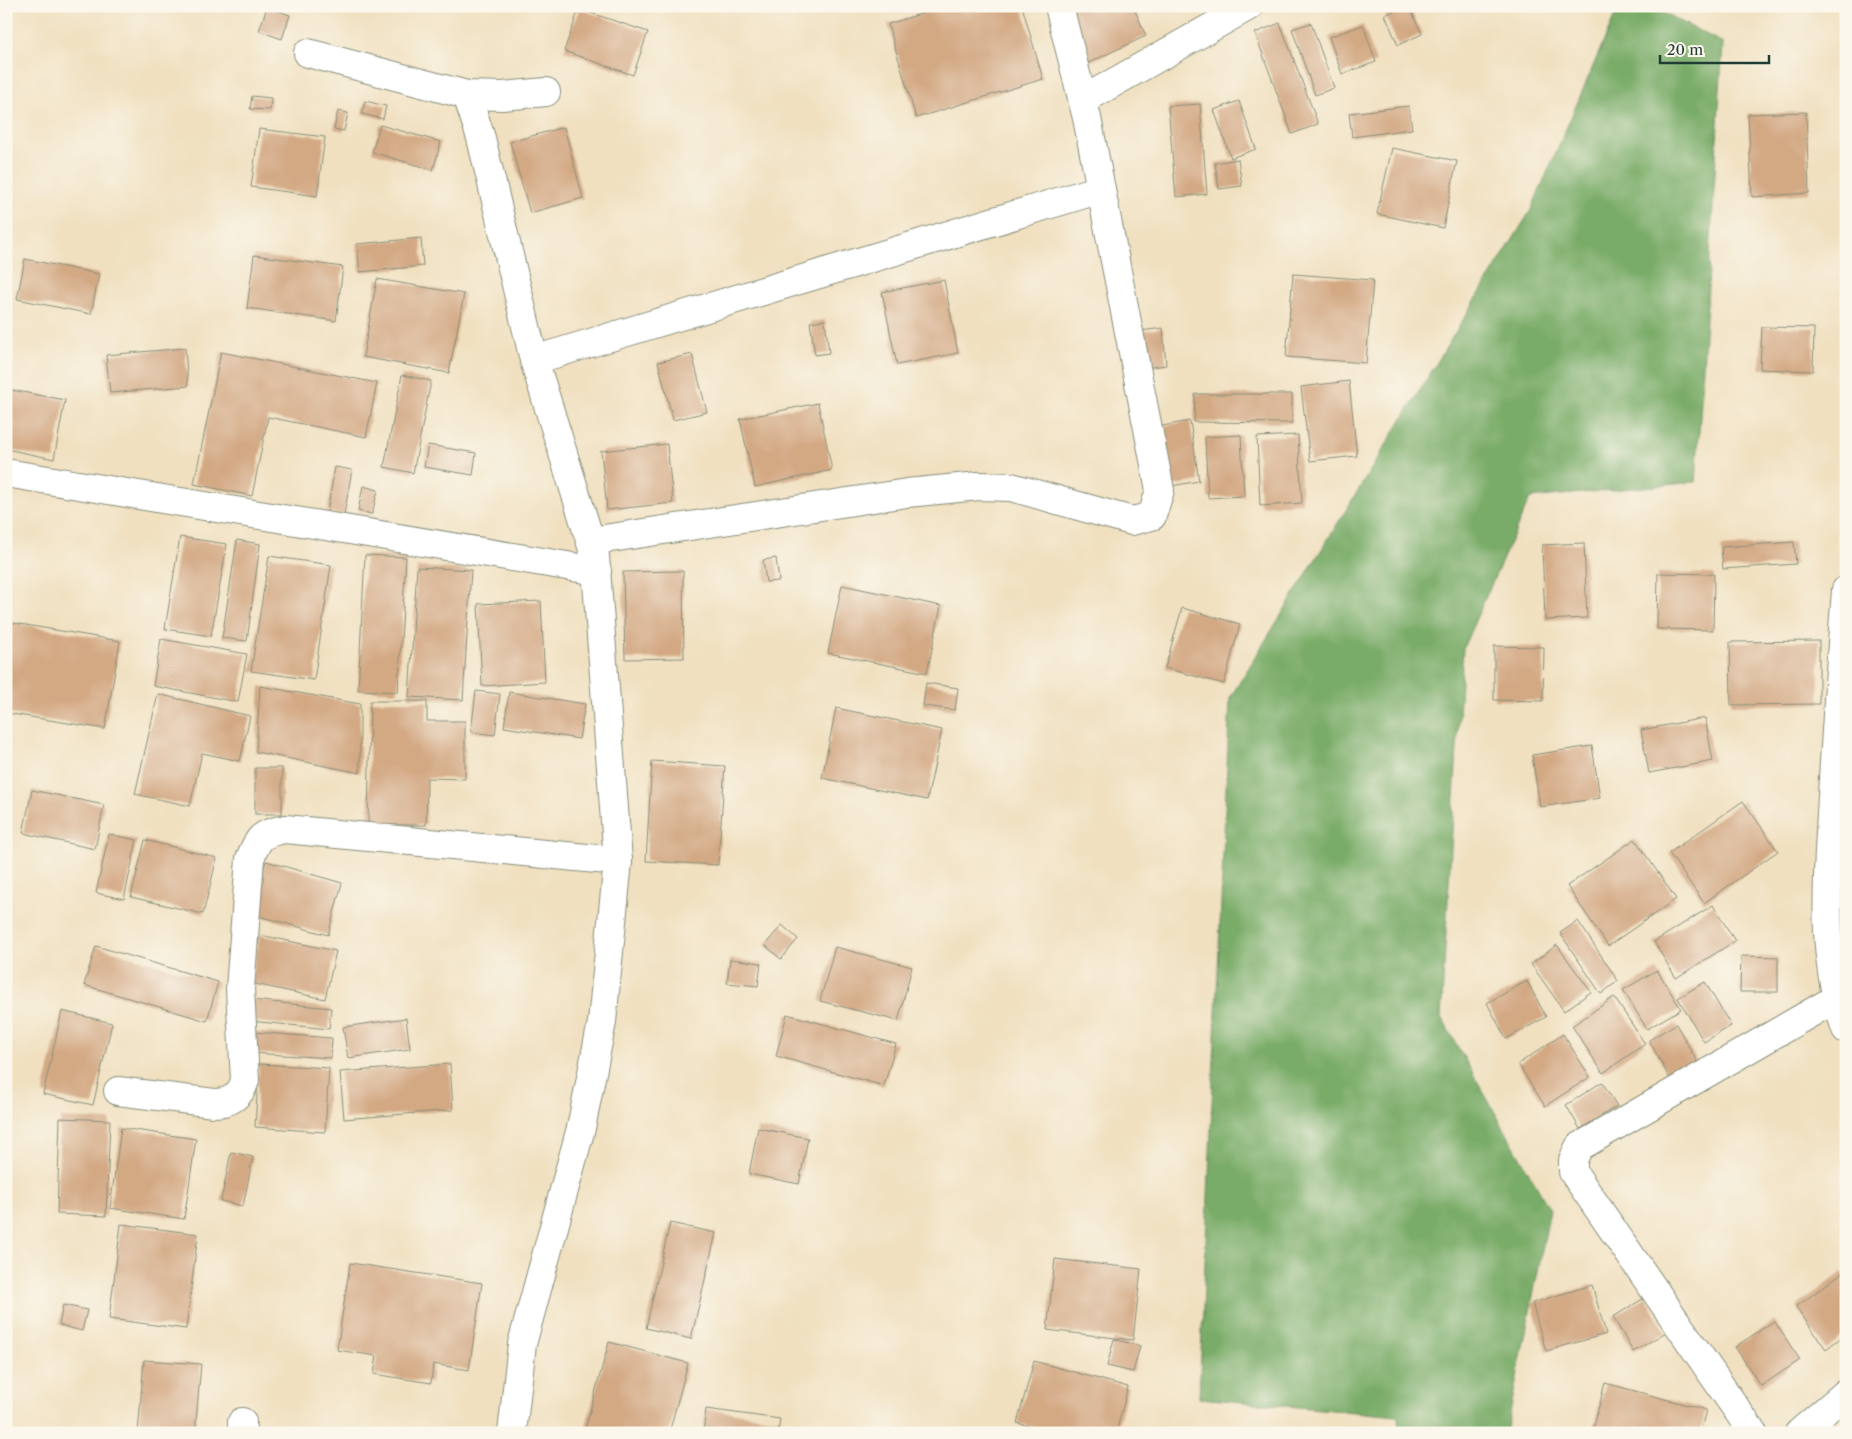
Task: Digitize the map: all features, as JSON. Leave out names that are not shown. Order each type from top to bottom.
[{"type":"street","points":[[591,542],[907,494],[979,486],[1011,487],[1132,521],[1152,516],[1160,490],[1083,100],[1059,6]]},
{"type":"street","points":[[1083,100],[1250,6]]},
{"type":"street","points":[[308,52],[467,95],[502,96],[546,92]]},
{"type":"street","points":[[467,95],[481,138],[534,360],[591,542],[597,571],[618,861],[602,1022],[581,1128],[522,1344],[512,1433]]},
{"type":"street","points":[[534,360],[1101,189]]},
{"type":"street","points":[[12,474],[597,571]]},
{"type":"street","points":[[1846,590],[1838,831],[1826,930],[1835,999],[1846,1029]]},
{"type":"street","points":[[118,1091],[225,1103],[242,1090],[245,1080],[240,989],[250,858],[256,842],[268,832],[285,829],[618,861]]},
{"type":"street","points":[[1753,1433],[1573,1172],[1573,1160],[1579,1148],[1835,999]]},
{"type":"street","points":[[1799,1433],[1846,1393]]},
{"type":"green space","points":[[1619,6],[1650,6],[1723,43],[1696,482],[1530,498],[1463,648],[1441,1017],[1550,1210],[1506,1433],[1399,1433],[1398,1416],[1199,1398],[1230,698],[1531,210]]},
{"type":"building","points":[[946,6],[1022,6],[1043,79],[916,118],[888,24]]},
{"type":"building","points":[[1075,6],[1133,6],[1146,36],[1088,63],[1064,11]]},
{"type":"building","points":[[1409,6],[1422,34],[1398,45],[1385,15]]},
{"type":"building","points":[[267,7],[290,15],[282,39],[259,31]]},
{"type":"building","points":[[579,9],[648,32],[633,75],[564,51]]},
{"type":"building","points":[[1280,23],[1318,124],[1292,134],[1255,33]]},
{"type":"building","points":[[1311,23],[1334,88],[1315,95],[1292,29]]},
{"type":"building","points":[[1363,25],[1376,62],[1342,74],[1329,37]]},
{"type":"building","points":[[252,96],[271,98],[270,110],[250,109]]},
{"type":"building","points":[[365,101],[386,106],[383,119],[362,114]]},
{"type":"building","points":[[1239,101],[1256,149],[1231,158],[1214,110]]},
{"type":"building","points":[[1200,104],[1207,194],[1176,197],[1168,106]]},
{"type":"building","points":[[1409,106],[1412,129],[1352,137],[1349,113]]},
{"type":"building","points":[[338,111],[348,113],[344,131],[334,129]]},
{"type":"building","points":[[1806,112],[1809,193],[1752,197],[1748,114]]},
{"type":"building","points":[[380,125],[441,142],[433,170],[372,152]]},
{"type":"building","points":[[564,127],[583,198],[530,213],[510,142]]},
{"type":"building","points":[[259,129],[325,137],[317,196],[251,187]]},
{"type":"building","points":[[1392,148],[1457,161],[1443,228],[1377,214]]},
{"type":"building","points":[[1238,159],[1242,186],[1219,189],[1215,163]]},
{"type":"building","points":[[421,238],[423,266],[360,272],[357,244]]},
{"type":"building","points":[[254,255],[343,267],[336,321],[247,308]]},
{"type":"building","points":[[25,259],[99,274],[91,314],[17,299]]},
{"type":"building","points":[[1293,274],[1373,280],[1366,363],[1286,357]]},
{"type":"building","points":[[377,279],[464,294],[449,373],[363,357]]},
{"type":"building","points":[[944,280],[958,353],[897,365],[882,292]]},
{"type":"building","points":[[825,320],[829,353],[815,355],[810,322]]},
{"type":"building","points":[[1762,327],[1814,328],[1813,371],[1760,369]]},
{"type":"building","points":[[1163,328],[1166,365],[1145,368],[1141,331]]},
{"type":"building","points":[[185,348],[188,386],[110,393],[106,355]]},
{"type":"building","points":[[221,352],[377,383],[366,437],[268,417],[252,496],[194,484]]},
{"type":"building","points":[[692,354],[707,412],[673,420],[658,362]]},
{"type":"building","points":[[402,375],[431,381],[413,473],[384,467]]},
{"type":"building","points":[[1349,381],[1357,456],[1310,461],[1301,387]]},
{"type":"building","points":[[6,389],[65,400],[54,459],[6,449]]},
{"type":"building","points":[[1195,394],[1292,394],[1292,423],[1194,422]]},
{"type":"building","points":[[818,403],[832,470],[755,487],[740,419]]},
{"type":"building","points":[[1190,421],[1199,481],[1166,487],[1157,427]]},
{"type":"building","points":[[1241,435],[1244,496],[1208,498],[1205,437]]},
{"type":"building","points":[[1298,435],[1302,503],[1260,506],[1257,437]]},
{"type":"building","points":[[667,444],[673,503],[607,510],[601,451]]},
{"type":"building","points":[[428,445],[476,453],[473,475],[424,467]]},
{"type":"building","points":[[335,467],[352,470],[344,515],[327,512]]},
{"type":"building","points":[[363,486],[378,490],[372,514],[358,511]]},
{"type":"building","points":[[180,537],[227,544],[211,636],[165,629]]},
{"type":"building","points":[[237,540],[260,544],[247,641],[222,638]]},
{"type":"building","points":[[1794,542],[1796,564],[1723,569],[1721,547]]},
{"type":"building","points":[[1584,543],[1587,618],[1545,620],[1542,545]]},
{"type":"building","points":[[365,555],[406,557],[398,692],[358,690]]},
{"type":"building","points":[[269,556],[331,565],[314,680],[251,671]]},
{"type":"building","points":[[776,558],[779,581],[766,582],[763,560]]},
{"type":"building","points":[[417,567],[471,570],[463,700],[409,697]]},
{"type":"building","points":[[683,571],[684,658],[625,659],[623,572]]},
{"type":"building","points":[[1658,573],[1714,574],[1713,630],[1657,629]]},
{"type":"building","points":[[842,585],[941,606],[927,673],[828,653]]},
{"type":"building","points":[[541,601],[545,682],[482,686],[478,604]]},
{"type":"building","points":[[1182,608],[1240,624],[1224,684],[1165,668]]},
{"type":"building","points":[[8,622],[120,641],[105,729],[6,713]]},
{"type":"building","points":[[161,639],[247,654],[238,702],[153,686]]},
{"type":"building","points":[[1819,641],[1819,704],[1731,705],[1730,642]]},
{"type":"building","points":[[1494,646],[1544,647],[1543,701],[1494,700]]},
{"type":"building","points":[[926,683],[958,688],[955,710],[923,706]]},
{"type":"building","points":[[260,686],[360,704],[360,773],[256,752]]},
{"type":"building","points":[[476,691],[500,694],[495,735],[471,732]]},
{"type":"building","points":[[509,692],[585,704],[579,739],[504,727]]},
{"type":"building","points":[[158,694],[250,716],[240,761],[202,753],[190,806],[135,794]]},
{"type":"building","points":[[370,701],[427,701],[427,721],[465,721],[465,779],[427,778],[426,825],[368,825]]},
{"type":"building","points":[[836,708],[942,730],[927,800],[822,778]]},
{"type":"building","points":[[1705,718],[1713,761],[1649,773],[1641,730]]},
{"type":"building","points":[[1592,746],[1600,798],[1540,807],[1532,755]]},
{"type":"building","points":[[652,761],[725,766],[718,865],[646,861]]},
{"type":"building","points":[[255,768],[282,768],[282,814],[255,814]]},
{"type":"building","points":[[32,790],[104,805],[95,849],[23,833]]},
{"type":"building","points":[[1743,801],[1778,851],[1704,903],[1669,853]]},
{"type":"building","points":[[109,834],[137,840],[124,899],[96,893]]},
{"type":"building","points":[[1635,839],[1676,899],[1608,946],[1567,886]]},
{"type":"building","points":[[145,840],[217,858],[203,914],[131,897]]},
{"type":"building","points":[[266,861],[342,883],[328,935],[251,914]]},
{"type":"building","points":[[1713,905],[1735,941],[1676,978],[1654,942]]},
{"type":"building","points":[[1578,921],[1618,981],[1601,994],[1560,933]]},
{"type":"building","points":[[782,925],[798,939],[781,959],[765,945]]},
{"type":"building","points":[[260,935],[336,951],[325,999],[250,983]]},
{"type":"building","points":[[1557,945],[1591,992],[1564,1011],[1531,964]]},
{"type":"building","points":[[96,946],[218,982],[207,1021],[84,985]]},
{"type":"building","points":[[835,947],[912,967],[898,1021],[820,1001]]},
{"type":"building","points":[[1741,956],[1778,957],[1778,992],[1740,992]]},
{"type":"building","points":[[730,959],[761,963],[758,986],[727,983]]},
{"type":"building","points":[[1657,970],[1681,1009],[1647,1029],[1623,990]]},
{"type":"building","points":[[1527,981],[1546,1017],[1506,1039],[1487,1003]]},
{"type":"building","points":[[1705,982],[1731,1026],[1704,1042],[1678,998]]},
{"type":"building","points":[[1614,997],[1645,1044],[1603,1073],[1572,1026]]},
{"type":"building","points":[[252,1000],[331,1008],[329,1029],[250,1021]]},
{"type":"building","points":[[62,1011],[112,1023],[93,1105],[43,1094]]},
{"type":"building","points":[[787,1014],[896,1044],[884,1086],[776,1056]]},
{"type":"building","points":[[406,1018],[410,1049],[348,1058],[343,1027]]},
{"type":"building","points":[[1676,1024],[1699,1065],[1671,1081],[1649,1040]]},
{"type":"building","points":[[252,1032],[332,1038],[331,1058],[251,1053]]},
{"type":"building","points":[[1563,1034],[1590,1077],[1545,1106],[1518,1064]]},
{"type":"building","points":[[259,1064],[329,1068],[325,1132],[255,1127]]},
{"type":"building","points":[[450,1064],[453,1110],[344,1119],[340,1072]]},
{"type":"building","points":[[1602,1082],[1617,1106],[1580,1129],[1566,1105]]},
{"type":"building","points":[[60,1118],[110,1120],[106,1216],[57,1214]]},
{"type":"building","points":[[121,1128],[196,1139],[184,1219],[110,1208]]},
{"type":"building","points":[[758,1128],[808,1138],[799,1184],[749,1174]]},
{"type":"building","points":[[231,1152],[253,1157],[243,1206],[221,1201]]},
{"type":"building","points":[[670,1223],[716,1233],[691,1339],[646,1328]]},
{"type":"building","points":[[121,1224],[198,1234],[186,1329],[109,1319]]},
{"type":"building","points":[[1055,1259],[1141,1269],[1133,1340],[1047,1330]]},
{"type":"building","points":[[350,1263],[482,1283],[469,1370],[433,1364],[431,1383],[374,1374],[377,1356],[337,1350]]},
{"type":"building","points":[[1843,1272],[1846,1276],[1846,1334],[1826,1349],[1796,1307]]},
{"type":"building","points":[[1592,1285],[1606,1334],[1546,1351],[1532,1303]]},
{"type":"building","points":[[1646,1297],[1666,1332],[1633,1352],[1613,1317]]},
{"type":"building","points":[[63,1305],[87,1310],[82,1331],[59,1325]]},
{"type":"building","points":[[1774,1321],[1800,1360],[1761,1386],[1735,1347]]},
{"type":"building","points":[[1114,1339],[1140,1346],[1133,1372],[1107,1366]]},
{"type":"building","points":[[609,1342],[688,1363],[669,1433],[584,1433]]},
{"type":"building","points":[[144,1360],[201,1364],[195,1433],[138,1433]]},
{"type":"building","points":[[1034,1361],[1128,1387],[1116,1433],[1055,1433],[1017,1423]]},
{"type":"building","points":[[1605,1383],[1706,1410],[1700,1433],[1592,1433]]},
{"type":"building","points":[[706,1409],[780,1419],[778,1433],[703,1433]]}]
